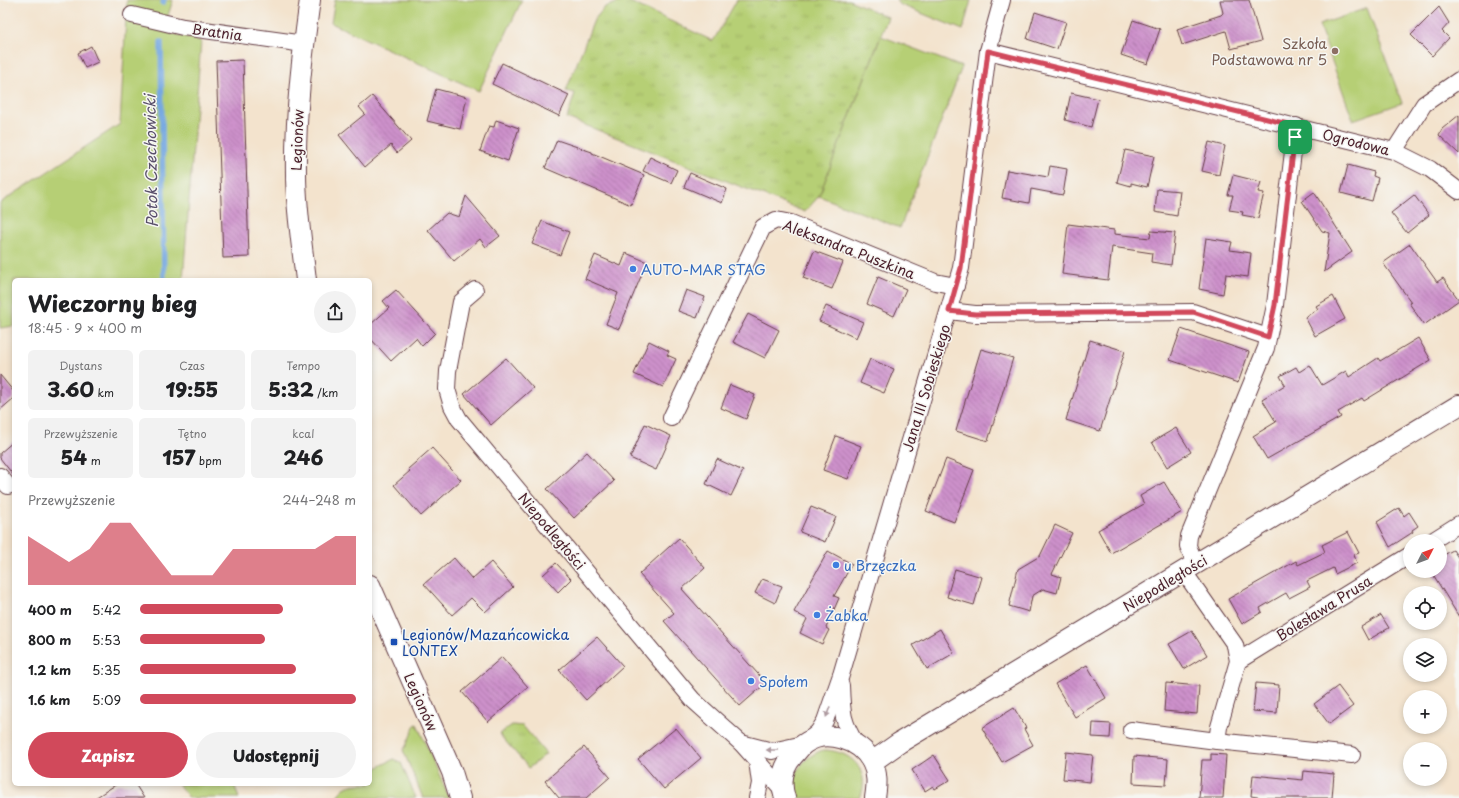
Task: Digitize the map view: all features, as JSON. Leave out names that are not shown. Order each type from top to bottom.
[{"type":"street","name":"Legionów","points":[[306,278],[300,232],[296,174],[297,115],[310,0]]},
{"type":"street","name":"Jana III Sobieskiego","points":[[804,744],[818,732],[824,721],[841,675],[961,268],[988,51],[1002,0]]},
{"type":"street","name":"Bratnia","points":[[132,15],[183,27],[304,44]]},
{"type":"street","name":"Ogrodowa","points":[[988,51],[1394,151],[1430,169],[1459,191]]},
{"type":"street","points":[[1394,151],[1424,104],[1459,80]]},
{"type":"street","points":[[1217,741],[1219,727],[1238,661],[1235,645],[1190,568],[1188,546],[1189,536],[1266,348],[1275,305],[1296,126]]},
{"type":"street","name":"Aleksandra Puszkina","points":[[671,418],[763,226],[776,220],[791,223],[934,282],[956,286]]},
{"type":"street","name":"Niepodległości","points":[[475,290],[461,302],[448,371],[447,389],[452,406],[459,419],[693,700],[741,743],[784,793]]},
{"type":"street","points":[[949,311],[975,314],[1193,312],[1268,337]]},
{"type":"street","name":"Niepodległości","points":[[872,762],[899,743],[1459,405]]},
{"type":"street","points":[[1443,534],[1459,524]]},
{"type":"street","name":"Bolesława Prusa","points":[[1238,661],[1403,559]]},
{"type":"street","name":"Legionów","points":[[372,590],[452,772],[460,798]]},
{"type":"street","name":"Jana III Sobieskiego","points":[[841,675],[842,710],[846,727],[858,746]]},
{"type":"street","points":[[1131,730],[1217,741],[1352,755]]},
{"type":"street","points":[[784,793],[783,771],[804,744],[822,737],[835,736],[858,746],[872,762],[877,784],[875,798]]},
{"type":"street","name":"Niepodległości","points":[[741,743],[772,751],[804,744]]},
{"type":"street","points":[[757,760],[760,784],[757,798]]},
{"type":"green space","points":[[127,0],[173,0],[163,31],[201,41],[183,278],[12,278],[12,326],[0,328],[0,203],[120,124]]},
{"type":"green space","points":[[335,0],[522,0],[479,91],[331,23]]},
{"type":"green space","points":[[626,0],[713,41],[737,0],[849,0],[888,17],[819,196],[805,212],[567,118],[575,93],[566,91],[594,20],[605,7]]},
{"type":"green space","points":[[895,0],[971,0],[963,30],[901,5]]},
{"type":"green space","points":[[1367,8],[1402,103],[1353,120],[1319,25]]},
{"type":"green space","points":[[881,36],[962,67],[900,228],[819,196]]},
{"type":"green space","points":[[417,724],[449,798],[423,798],[403,750],[415,725]]},
{"type":"green space","points":[[512,725],[523,726],[546,754],[529,768],[499,734]]},
{"type":"green space","points":[[823,750],[842,754],[850,758],[856,764],[861,771],[863,779],[863,788],[860,798],[798,798],[794,782],[799,768],[809,757]]},
{"type":"green space","points":[[394,759],[401,763],[416,798],[337,798],[342,789],[348,786],[372,786],[372,775],[375,773],[378,767]]},
{"type":"green space","points":[[180,786],[235,786],[239,798],[189,798]]},
{"type":"building","points":[[1220,0],[1249,0],[1261,41],[1231,49],[1226,31],[1182,45],[1177,29],[1221,15],[1223,13]]},
{"type":"building","points":[[1439,7],[1449,23],[1442,31],[1449,38],[1432,56],[1411,35]]},
{"type":"building","points":[[1035,12],[1066,22],[1057,49],[1027,39]]},
{"type":"building","points":[[1133,20],[1160,29],[1148,64],[1121,55]]},
{"type":"building","points":[[91,46],[98,62],[85,68],[78,53]]},
{"type":"building","points":[[243,60],[249,257],[223,258],[216,61]]},
{"type":"building","points":[[502,63],[569,95],[559,116],[492,84]]},
{"type":"building","points":[[436,89],[467,97],[460,129],[427,121]]},
{"type":"building","points":[[1071,93],[1098,99],[1091,127],[1065,120]]},
{"type":"building","points":[[372,96],[411,141],[397,153],[391,145],[365,167],[339,135],[365,114],[359,107]]},
{"type":"building","points":[[1459,115],[1459,154],[1439,135],[1442,129]]},
{"type":"building","points":[[496,120],[519,128],[508,161],[480,151],[489,126],[494,127]]},
{"type":"building","points":[[557,140],[592,152],[644,175],[631,205],[545,168]]},
{"type":"building","points":[[1209,142],[1225,146],[1219,175],[1202,171]]},
{"type":"building","points":[[1125,150],[1154,156],[1147,187],[1131,183],[1131,186],[1117,182]]},
{"type":"building","points":[[650,157],[677,170],[671,183],[643,171]]},
{"type":"building","points":[[1348,165],[1374,172],[1373,176],[1378,178],[1372,201],[1341,193]]},
{"type":"building","points":[[1050,166],[1067,169],[1063,195],[1031,189],[1029,203],[1002,198],[1007,170],[1048,177]]},
{"type":"building","points":[[690,173],[727,189],[722,203],[684,187]]},
{"type":"building","points":[[1233,175],[1261,182],[1258,192],[1264,193],[1258,218],[1242,215],[1243,212],[1229,210],[1233,195],[1228,195]]},
{"type":"building","points":[[1157,189],[1180,191],[1177,216],[1155,212]]},
{"type":"building","points":[[1314,192],[1352,252],[1324,272],[1330,233],[1322,231],[1302,201]]},
{"type":"building","points":[[1414,195],[1429,215],[1407,233],[1391,213]]},
{"type":"building","points":[[466,196],[500,236],[486,247],[480,239],[454,261],[428,230],[447,213],[459,217]]},
{"type":"building","points":[[542,221],[569,232],[560,255],[532,244]]},
{"type":"building","points":[[1068,224],[1114,230],[1114,234],[1150,238],[1151,231],[1175,233],[1171,265],[1151,262],[1152,253],[1112,247],[1108,280],[1062,274]]},
{"type":"building","points":[[1206,238],[1232,242],[1230,250],[1251,253],[1248,277],[1226,274],[1223,294],[1199,289]]},
{"type":"building","points":[[1410,244],[1437,282],[1443,278],[1459,300],[1424,325],[1409,303],[1411,302],[1383,263]]},
{"type":"building","points":[[814,251],[843,262],[832,289],[803,278]]},
{"type":"building","points":[[626,253],[647,262],[619,329],[606,324],[618,293],[585,279],[595,255],[621,266]]},
{"type":"building","points":[[878,277],[906,289],[894,316],[867,304]]},
{"type":"building","points":[[396,290],[435,333],[422,346],[416,338],[391,361],[372,340],[372,323],[389,308],[383,301]]},
{"type":"building","points":[[686,290],[705,297],[697,318],[678,311]]},
{"type":"building","points":[[1333,296],[1345,319],[1315,336],[1305,317],[1318,309],[1316,306]]},
{"type":"building","points":[[826,306],[863,322],[856,338],[819,321]]},
{"type":"building","points":[[748,314],[779,330],[765,358],[733,342]]},
{"type":"building","points":[[1181,329],[1249,352],[1238,383],[1170,360]]},
{"type":"building","points":[[1418,338],[1431,360],[1364,401],[1362,398],[1338,412],[1341,417],[1267,459],[1253,436],[1276,422],[1262,399],[1285,385],[1280,376],[1296,367],[1299,372],[1310,365],[1322,385],[1346,371],[1349,377],[1378,358],[1380,361]]},
{"type":"building","points":[[1090,340],[1125,351],[1100,431],[1066,420]]},
{"type":"building","points":[[649,341],[669,351],[667,355],[676,359],[663,387],[634,374]]},
{"type":"building","points":[[981,349],[1013,358],[988,441],[956,431]]},
{"type":"building","points":[[506,358],[533,388],[491,425],[464,394]]},
{"type":"building","points":[[870,359],[894,369],[884,393],[860,383]]},
{"type":"building","points":[[0,375],[12,390],[12,400],[0,410]]},
{"type":"building","points":[[730,385],[755,395],[746,419],[721,408]]},
{"type":"building","points":[[645,424],[671,436],[656,470],[630,458]]},
{"type":"building","points":[[1176,428],[1191,452],[1167,467],[1152,442]]},
{"type":"building","points":[[836,436],[861,446],[848,479],[823,470]]},
{"type":"building","points":[[12,443],[12,473],[0,458],[0,453]]},
{"type":"building","points":[[432,448],[461,480],[421,516],[394,485],[410,471],[408,469]]},
{"type":"building","points":[[587,452],[614,481],[574,518],[547,489]]},
{"type":"building","points":[[717,459],[743,471],[731,496],[706,484]]},
{"type":"building","points":[[946,459],[974,470],[954,522],[926,511]]},
{"type":"building","points":[[1164,482],[1182,512],[1111,553],[1098,530],[1144,504],[1140,496]]},
{"type":"building","points":[[811,507],[836,517],[825,542],[800,532]]},
{"type":"building","points":[[1399,508],[1404,516],[1409,512],[1418,526],[1412,530],[1413,532],[1410,534],[1403,534],[1403,539],[1390,547],[1377,522]]},
{"type":"building","points":[[1055,525],[1072,533],[1052,574],[1061,577],[1057,593],[1043,589],[1032,596],[1029,612],[1009,606],[1018,569],[1040,556]]},
{"type":"building","points":[[1348,532],[1359,553],[1354,555],[1357,563],[1335,574],[1333,568],[1307,581],[1310,587],[1289,598],[1286,593],[1260,608],[1262,612],[1242,624],[1228,599],[1296,561],[1298,565],[1325,552],[1322,545]]},
{"type":"building","points":[[679,538],[705,568],[682,589],[766,683],[740,706],[664,621],[674,613],[639,574]]},
{"type":"building","points":[[1453,550],[1459,559],[1459,617],[1447,597],[1447,586],[1440,586],[1435,578],[1447,578],[1447,553]]},
{"type":"building","points":[[828,551],[852,564],[834,596],[839,598],[826,628],[829,630],[822,644],[800,633],[807,619],[794,612]]},
{"type":"building","points":[[454,558],[472,579],[491,562],[513,587],[485,612],[471,598],[452,615],[424,584]]},
{"type":"building","points":[[556,563],[571,579],[558,592],[543,575]]},
{"type":"building","points":[[955,569],[982,577],[974,605],[947,597]]},
{"type":"building","points":[[762,579],[782,586],[775,603],[755,593]]},
{"type":"building","points":[[1381,615],[1389,628],[1368,640],[1361,627]]},
{"type":"building","points":[[940,629],[954,653],[927,669],[913,645]]},
{"type":"building","points":[[1192,631],[1207,655],[1184,669],[1169,644]]},
{"type":"building","points":[[597,637],[623,666],[586,700],[559,670]]},
{"type":"building","points":[[502,657],[528,687],[488,722],[462,692]]},
{"type":"building","points":[[1087,665],[1106,698],[1075,717],[1055,684]]},
{"type":"building","points":[[1166,683],[1199,686],[1197,714],[1164,711]]},
{"type":"building","points":[[1256,683],[1279,685],[1277,713],[1253,711]]},
{"type":"building","points":[[1338,686],[1353,706],[1329,724],[1314,704]]},
{"type":"building","points":[[1014,708],[1026,728],[1024,729],[1033,745],[1002,762],[982,728]]},
{"type":"building","points":[[1093,723],[1111,724],[1110,738],[1092,737]]},
{"type":"building","points":[[676,728],[701,758],[664,789],[638,759]]},
{"type":"building","points":[[584,747],[610,777],[586,798],[559,798],[545,781]]},
{"type":"building","points":[[1066,752],[1093,755],[1090,782],[1063,779]]},
{"type":"building","points":[[1211,754],[1226,755],[1223,798],[1199,798],[1202,760],[1211,760]]},
{"type":"building","points":[[934,755],[950,780],[935,789],[933,786],[925,791],[912,770]]},
{"type":"building","points":[[1134,756],[1168,759],[1166,785],[1133,783]]},
{"type":"building","points":[[1304,771],[1334,774],[1332,798],[1263,798],[1251,796],[1253,775],[1303,780]]},
{"type":"building","points":[[114,786],[136,786],[144,798],[95,798]]},
{"type":"waterway","name":"Potok Czechowicki","points":[[161,42],[164,278]]},
{"type":"place","name":"Szkoła Podstawowa nr 5","points":[[1335,51]]},
{"type":"place","name":"AUTO-MAR STAG","points":[[633,269]]},
{"type":"place","name":"u Brzęczka","points":[[836,565]]},
{"type":"place","name":"Żabka","points":[[817,615]]},
{"type":"place","name":"Legionów/Mazańcowicka LONTEX","points":[[394,642]]},
{"type":"place","name":"Społem","points":[[751,681]]},
{"type":"route","points":[[988,51],[1296,126],[1295,137],[1275,305],[1268,337],[1193,312],[975,314],[949,311],[961,268],[988,51]]}]
